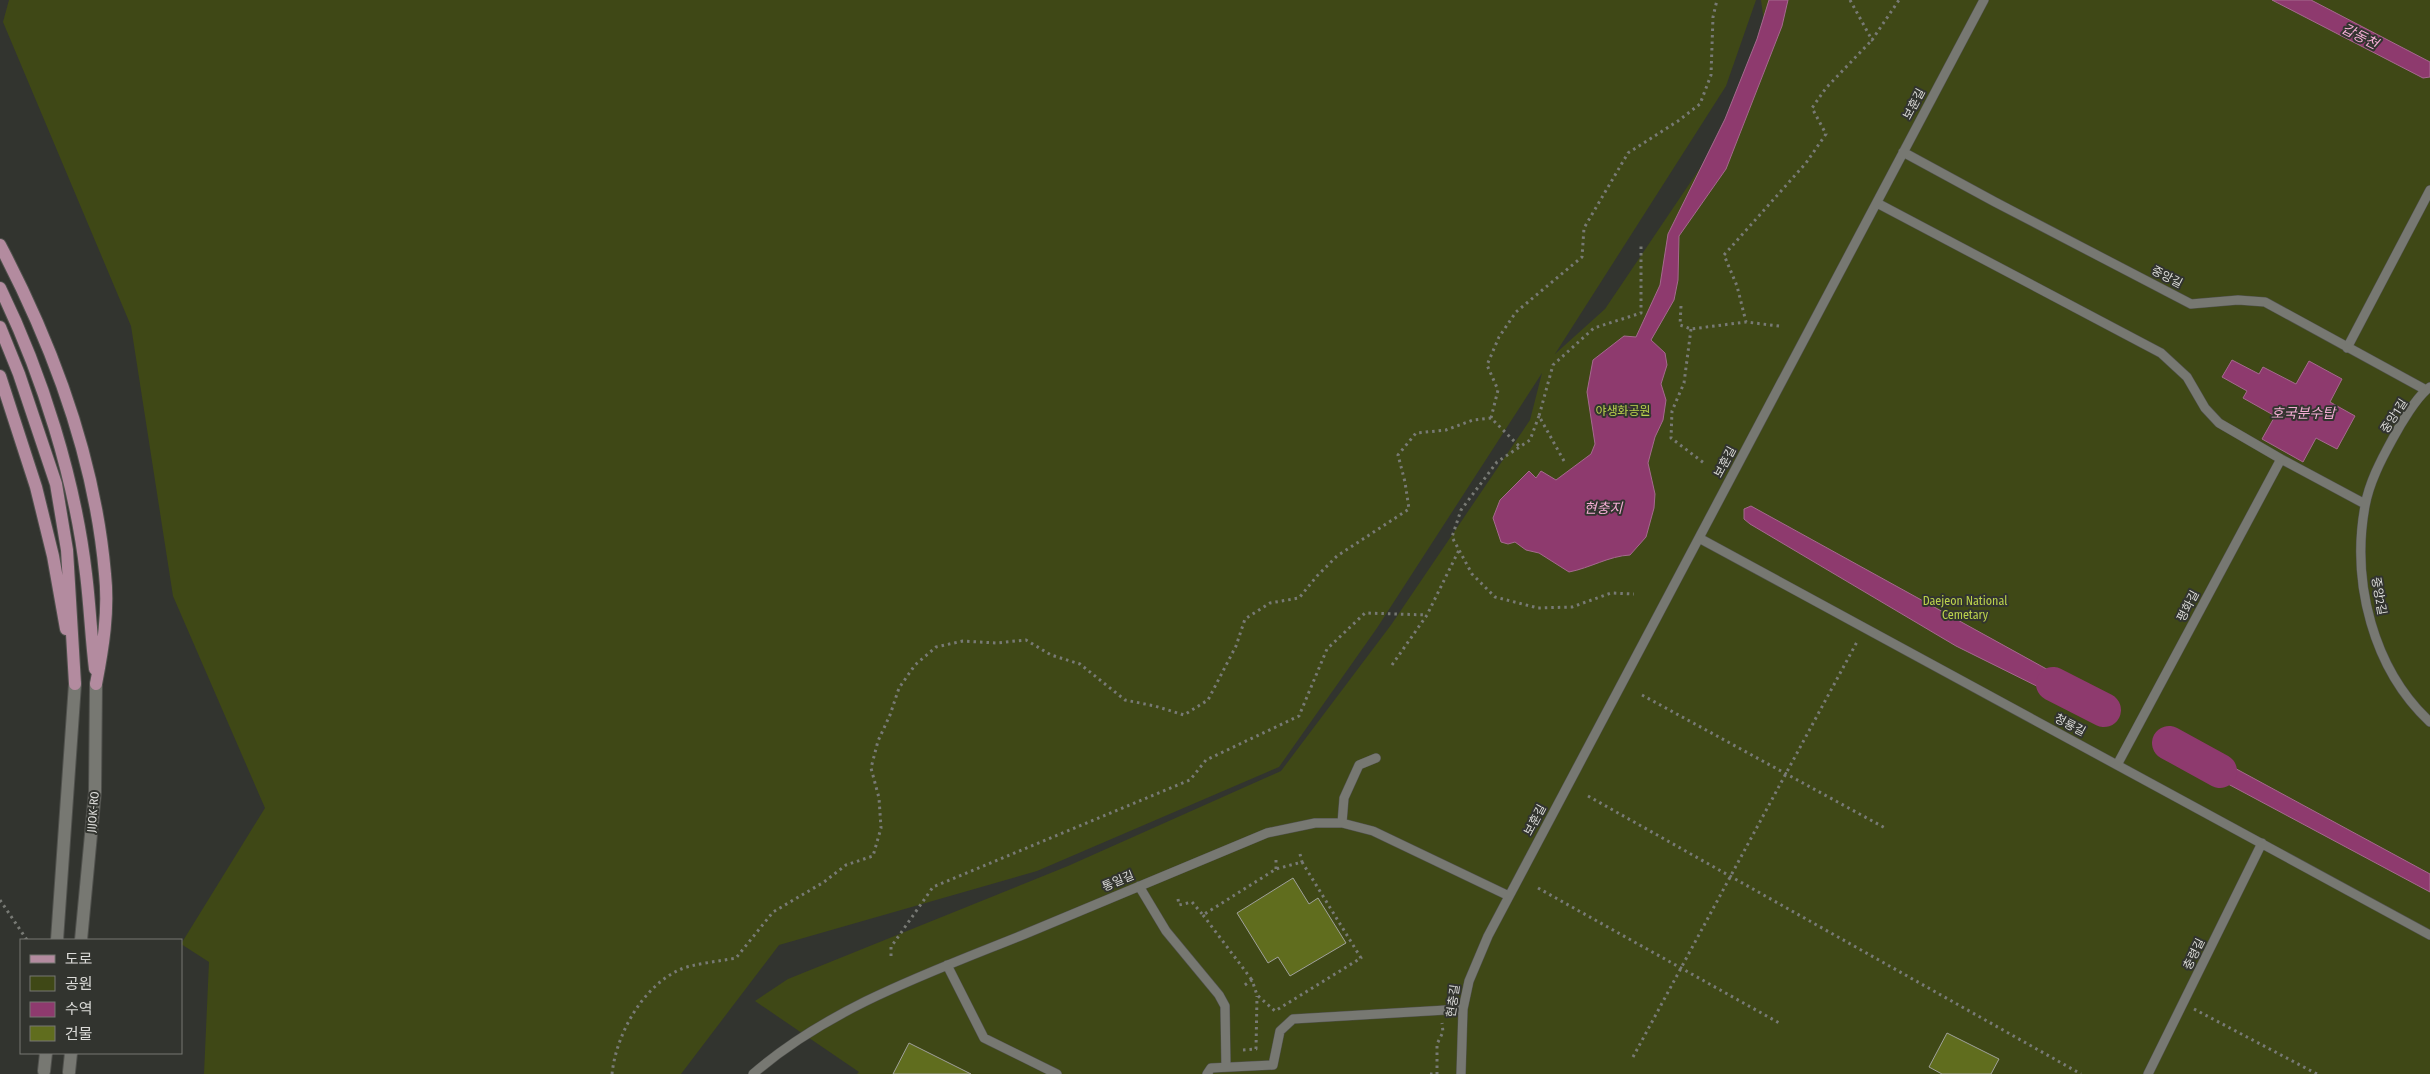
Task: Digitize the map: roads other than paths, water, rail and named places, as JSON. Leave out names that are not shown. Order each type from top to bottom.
[{"type":"main road","points":[[0,245],[20,283],[62,384],[93,490],[106,576],[104,639],[96,684]]},
{"type":"main road","points":[[0,288],[40,387],[73,501],[86,573],[96,684]]},
{"type":"main road","points":[[0,327],[20,374],[56,484],[66,550],[75,684]]},
{"type":"main road","points":[[0,376],[36,488],[53,556],[75,684]]},
{"type":"street","name":"JIJOK-RO","points":[[57,939],[75,684]]},
{"type":"street","name":"JIJOK-RO","points":[[81,939],[95,792],[96,684]]},
{"type":"street","points":[[44,1071],[46,1054]]},
{"type":"street","points":[[69,1072],[71,1054]]},
{"type":"lane","name":"보훈길","points":[[1488,936],[1984,0]]},
{"type":"lane","name":"중앙길","points":[[1903,152],[2191,304],[2238,300],[2264,302],[2347,348],[2428,389]]},
{"type":"lane","points":[[2347,348],[2430,190]]},
{"type":"lane","points":[[1877,203],[2161,353],[2187,377],[2205,408],[2219,423],[2365,504]]},
{"type":"lane","name":"중앙1길","points":[[2381,460],[2398,430],[2428,389]]},
{"type":"lane","name":"평화길","points":[[2117,765],[2281,459]]},
{"type":"lane","name":"중앙2길","points":[[2381,460],[2365,504],[2361,533],[2362,579],[2370,618],[2388,666],[2416,710],[2430,722]]},
{"type":"lane","name":"청룡길","points":[[1699,538],[2430,935]]},
{"type":"lane","points":[[1342,823],[1344,798],[1360,766],[1376,758]]},
{"type":"lane","name":"통일길","points":[[753,1074],[807,1033],[854,1007],[947,964],[1266,832],[1315,823],[1342,823],[1373,831],[1509,896]]},
{"type":"lane","name":"충령길","points":[[2148,1074],[2262,844]]},
{"type":"lane","points":[[1139,886],[1166,931],[1226,1006],[1226,1067]]},
{"type":"lane","name":"현충길","points":[[1461,1074],[1463,1009],[1469,981],[1488,936]]},
{"type":"lane","points":[[947,964],[984,1038],[1056,1074]]},
{"type":"lane","points":[[1207,1074],[1212,1068],[1273,1065],[1280,1031],[1293,1019],[1463,1009]]},
{"type":"water","name":"현충지","points":[[1769,0],[1788,0],[1782,26],[1726,169],[1679,236],[1678,280],[1674,300],[1651,340],[1665,353],[1667,365],[1661,384],[1666,400],[1663,420],[1655,437],[1648,463],[1655,494],[1654,508],[1646,537],[1630,555],[1569,572],[1539,553],[1526,550],[1515,542],[1508,544],[1501,542],[1493,518],[1500,500],[1529,471],[1536,478],[1541,471],[1556,480],[1591,454],[1595,444],[1587,392],[1593,360],[1624,336],[1636,337],[1660,285],[1668,234],[1725,119],[1757,39]]},
{"type":"water","name":"갑동천","points":[[2272,0],[2311,0],[2430,62],[2430,77],[2423,78]]},
{"type":"water","name":"호국분수탑","points":[[2232,360],[2259,374],[2263,367],[2296,384],[2309,361],[2342,379],[2330,402],[2355,416],[2337,449],[2316,438],[2303,462],[2262,439],[2275,416],[2243,398],[2247,391],[2222,377]]},
{"type":"water","points":[[1751,506],[2090,693],[2093,705],[2081,708],[1956,646],[1750,524],[1744,519],[1744,509]]},
{"type":"water","points":[[2194,746],[2430,874],[2430,892],[2185,761],[2179,750]]},
{"type":"waterway","points":[[2053,684],[2104,710]]},
{"type":"waterway","points":[[2169,743],[2220,771]]},
{"type":"park label","name":"야생화공원","points":[[1623,411]]},
{"type":"park label","name":"Daejeon National Cemetary","points":[[1965,608]]}]
